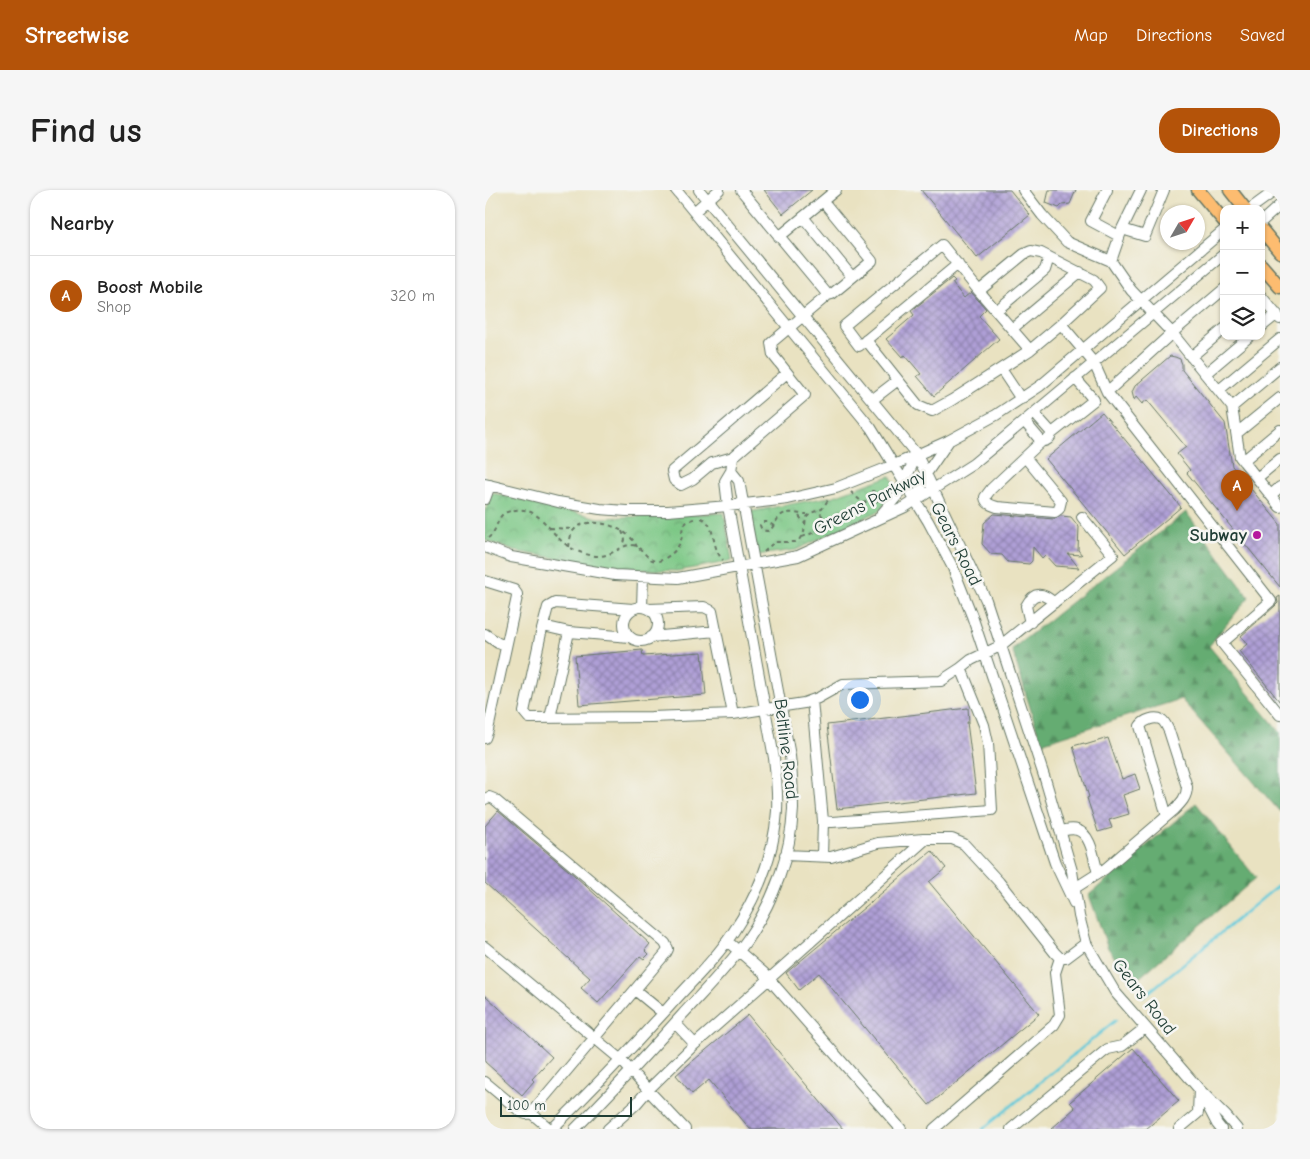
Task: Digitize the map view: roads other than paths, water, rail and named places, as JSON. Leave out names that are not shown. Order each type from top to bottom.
[{"type":"main road","points":[[1198,190],[1220,216]]},
{"type":"main road","points":[[1230,190],[1242,205]]},
{"type":"main road","points":[[1265,234],[1280,252]]},
{"type":"main road","points":[[1265,270],[1280,287]]},
{"type":"street","name":"Gears Road","points":[[676,190],[871,428],[894,465],[900,483],[916,501],[928,521],[953,568],[973,616],[1055,863],[1079,916]]},
{"type":"street","name":"Gears Road","points":[[699,190],[917,455],[986,600],[1047,782],[1072,871],[1079,916],[1086,943],[1115,992],[1199,1090],[1237,1129]]},
{"type":"street","points":[[694,212],[719,190]]},
{"type":"street","points":[[741,190],[828,295]]},
{"type":"street","points":[[779,237],[836,190]]},
{"type":"street","points":[[1023,190],[1042,215],[1067,242],[1111,261],[1140,301],[1171,333],[1233,407],[1241,457],[1280,507]]},
{"type":"street","points":[[1107,190],[1091,221],[1120,232],[1145,236],[1164,190]]},
{"type":"street","points":[[1111,261],[1120,232],[1141,190]]},
{"type":"street","points":[[1255,205],[1276,190]]},
{"type":"street","points":[[787,373],[673,471],[674,480],[681,485],[693,479],[712,463],[733,456],[805,395],[773,355],[771,344],[803,315],[872,261],[823,201]]},
{"type":"street","points":[[1265,218],[1280,205]]},
{"type":"street","points":[[803,217],[852,277]]},
{"type":"street","name":"Greens Parkway","points":[[487,484],[558,502],[600,510],[668,511],[788,498],[836,488],[948,442],[996,415],[1040,386],[1220,233]]},
{"type":"street","points":[[958,264],[859,346],[844,326],[942,245],[958,264],[979,291],[1030,350]]},
{"type":"street","points":[[866,340],[918,405],[932,411],[1030,350],[1100,288],[1094,280],[1080,272],[1041,253],[1031,251],[1024,254],[979,291]]},
{"type":"street","points":[[996,311],[1045,270],[1049,257]]},
{"type":"street","name":"Greens Parkway","points":[[485,547],[511,557],[615,575],[678,578],[798,556],[916,501],[973,464],[1220,257]]},
{"type":"street","points":[[1012,330],[1080,272]]},
{"type":"street","points":[[1107,392],[1171,333],[1220,292]]},
{"type":"street","points":[[1265,301],[1278,317],[1265,325]]},
{"type":"street","points":[[1061,324],[1094,363],[1107,392],[1271,601],[1222,643],[1280,715]]},
{"type":"street","points":[[1191,357],[1220,332]]},
{"type":"street","points":[[1219,390],[1280,339]]},
{"type":"street","points":[[1205,374],[1245,340]]},
{"type":"street","points":[[1233,407],[1280,367]]},
{"type":"street","points":[[1001,369],[1021,398]]},
{"type":"street","points":[[1025,457],[1061,501],[1059,509],[1055,512],[991,506],[985,497],[991,489],[1025,457],[1042,441],[1048,440],[1051,434],[1094,400],[1075,378]]},
{"type":"street","points":[[872,400],[898,380]]},
{"type":"street","points":[[1237,433],[1279,400]]},
{"type":"street","points":[[1034,413],[1051,434]]},
{"type":"street","points":[[1024,421],[1042,441]]},
{"type":"street","points":[[1243,461],[1280,430]]},
{"type":"street","points":[[916,501],[926,474],[948,442]]},
{"type":"street","points":[[877,520],[897,496],[900,483],[917,455]]},
{"type":"street","name":"Beltline Road","points":[[551,1129],[621,1060],[727,941],[750,907],[768,859],[774,835],[777,810],[777,784],[774,758],[727,506],[725,481],[731,471],[733,456]]},
{"type":"street","points":[[1257,478],[1280,459]]},
{"type":"street","name":"Beltline Road","points":[[575,1129],[631,1071],[739,951],[763,915],[776,885],[785,855],[793,810],[790,756],[739,481],[731,471]]},
{"type":"street","points":[[485,499],[487,484]]},
{"type":"street","points":[[1271,495],[1280,487]]},
{"type":"street","points":[[733,714],[712,610],[704,606],[641,608],[555,603],[548,607],[525,712],[529,718],[733,714],[804,703],[843,684],[941,681],[971,660],[1000,646],[1113,555],[1082,517]]},
{"type":"street","points":[[641,608],[643,576]]},
{"type":"street","points":[[485,581],[514,590],[517,594],[485,738]]},
{"type":"street","points":[[1031,622],[1026,606],[1032,597],[1040,594],[1045,595],[1054,603]]},
{"type":"street","points":[[630,637],[624,628],[624,622],[629,612],[641,608],[657,617],[657,628],[651,637]]},
{"type":"street","points":[[543,626],[569,632],[630,637],[641,641],[651,637],[716,630]]},
{"type":"street","points":[[550,718],[569,632]]},
{"type":"street","points":[[485,634],[506,646]]},
{"type":"street","points":[[823,820],[832,822],[993,810],[989,743],[985,724],[961,668]]},
{"type":"street","points":[[812,700],[823,820],[822,856]]},
{"type":"street","points":[[1075,888],[1105,869],[1167,816],[1181,802],[1187,792],[1166,724],[1162,720],[1153,719],[1144,721],[1140,726],[1167,816]]},
{"type":"street","points":[[1031,787],[1047,782]]},
{"type":"street","points":[[485,799],[489,797],[494,799],[665,943],[668,948],[666,954],[531,1113],[521,1112],[485,1082]]},
{"type":"street","points":[[1060,831],[1074,829],[1081,831],[1086,836],[1098,873]]},
{"type":"street","points":[[608,1129],[636,1104],[694,1045],[927,839]]},
{"type":"street","points":[[785,855],[831,857],[878,843],[952,839],[964,844],[999,882],[1060,958],[1066,958],[1086,943]]},
{"type":"street","points":[[727,941],[764,973],[901,1129]]},
{"type":"street","points":[[485,947],[621,1060],[685,1129]]},
{"type":"street","points":[[934,1129],[1054,1025],[1060,1015],[1055,973],[1060,958]]},
{"type":"street","points":[[635,990],[663,1013]]},
{"type":"street","points":[[675,1023],[694,1045]]},
{"type":"street","points":[[1011,1129],[1105,1051],[1121,1046],[1145,1028]]},
{"type":"street","name":"Gears Road","points":[[1199,1090],[1221,1129]]},
{"type":"street","points":[[1181,1129],[1198,1113],[1199,1090]]},
{"type":"street","points":[[531,1113],[551,1129]]},
{"type":"waterway","points":[[1143,997],[1280,884]]},
{"type":"waterway","points":[[983,1129],[1116,1020]]},
{"type":"place","name":"Boost Mobile","points":[[1237,511]]},
{"type":"place","name":"Subway","points":[[1257,535]]}]
